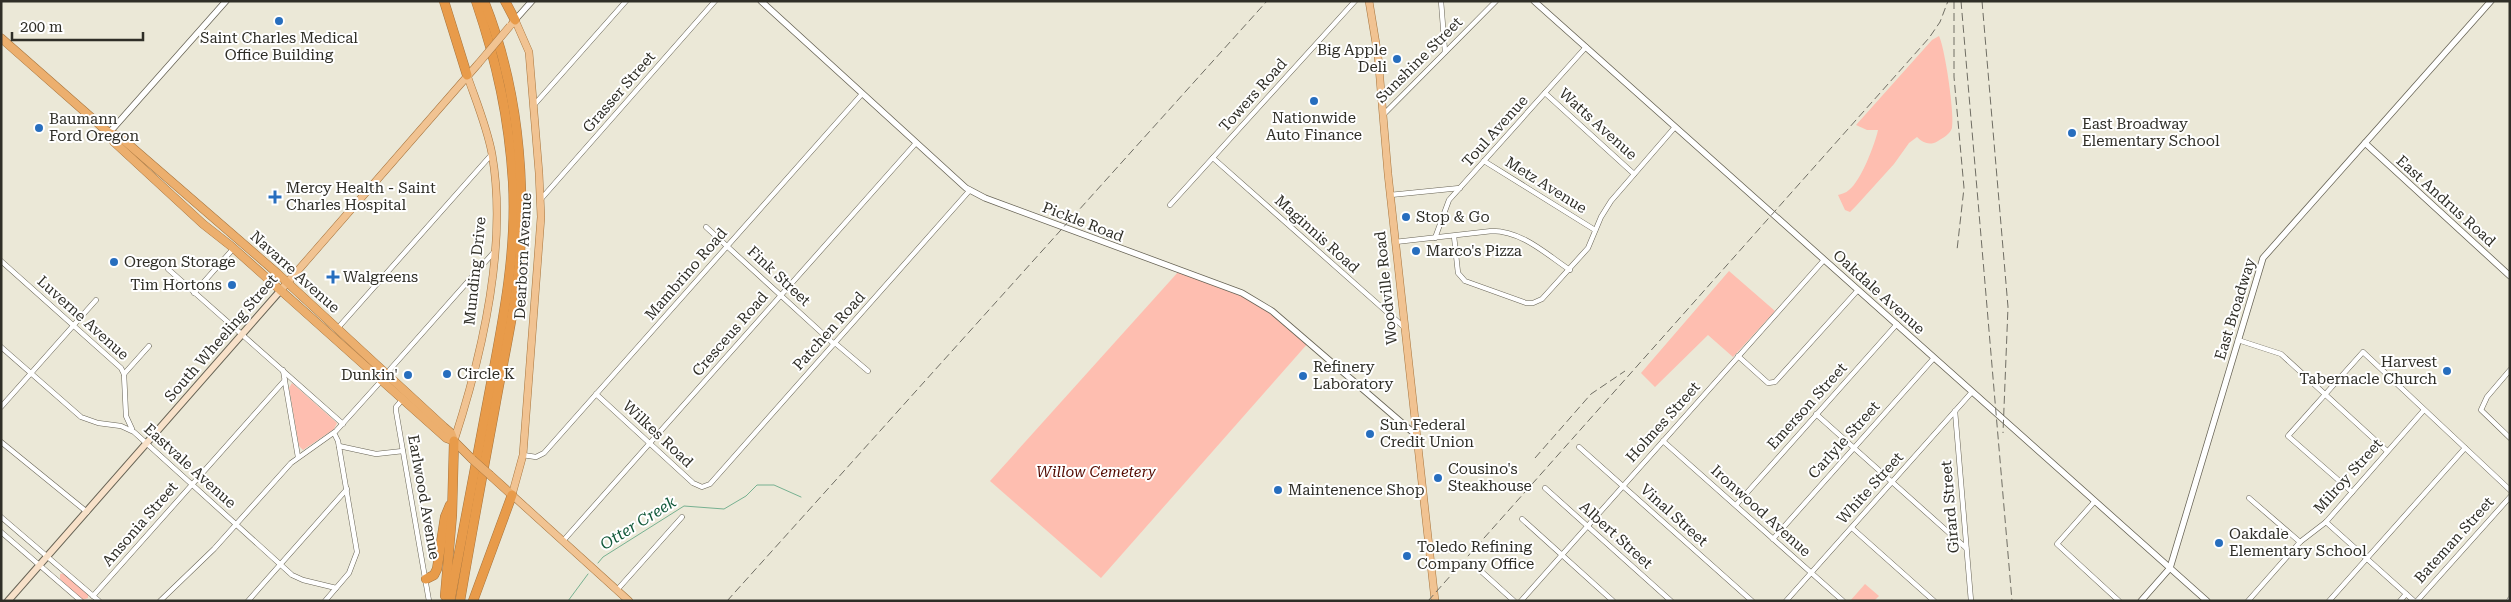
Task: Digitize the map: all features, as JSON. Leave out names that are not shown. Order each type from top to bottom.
[{"type":"highway","points":[[444,1],[467,75]]},
{"type":"highway","points":[[450,601],[505,310],[513,241],[513,183],[507,125],[497,65],[476,1]]},
{"type":"highway","points":[[460,601],[512,316],[520,254],[521,188],[516,119],[499,44],[484,1]]},
{"type":"highway","points":[[505,1],[513,23]]},
{"type":"highway","name":"Navarre Avenue","points":[[1,38],[109,133],[114,142],[182,205],[393,392],[405,397],[435,418],[451,433],[454,441],[512,495]]},
{"type":"highway","name":"Navarre Avenue","points":[[109,133],[119,136],[237,238],[386,374],[405,397],[446,438],[454,441]]},
{"type":"highway","points":[[136,162],[162,180],[168,180]]},
{"type":"highway","points":[[182,205],[188,202],[224,232],[237,238]]},
{"type":"highway","points":[[381,381],[387,379],[405,397]]},
{"type":"highway","points":[[393,392],[408,399],[430,420],[435,418]]},
{"type":"highway","points":[[445,601],[454,441]]},
{"type":"highway","points":[[474,601],[512,495]]},
{"type":"highway","points":[[426,579],[436,572],[445,517],[450,503]]},
{"type":"main road","name":"Woodville Road","points":[[1369,1],[1378,56],[1390,195],[1435,601]]},
{"type":"main road","name":"South Wheeling Street","points":[[8,601],[513,23]]},
{"type":"main road","name":"Dearborn Avenue","points":[[512,495],[523,455],[540,240],[540,199],[529,52],[513,23]]},
{"type":"main road","name":"Munding Drive","points":[[454,441],[474,375],[494,252],[495,179],[492,154],[467,75]]},
{"type":"main road","name":"Navarre Avenue","points":[[512,495],[629,601]]},
{"type":"street","name":"South Wheeling Street","points":[[513,23],[532,1]]},
{"type":"street","points":[[534,105],[626,1]]},
{"type":"street","name":"Grasser Street","points":[[540,199],[716,1]]},
{"type":"street","name":"Pickle Road","points":[[761,1],[970,190],[1090,239],[1242,293],[1259,302],[1283,320],[1416,435]]},
{"type":"street","name":"Towers Road","points":[[1170,206],[1355,1]]},
{"type":"street","points":[[1441,1],[1445,52]]},
{"type":"street","name":"Sunshine Street","points":[[1382,116],[1496,1]]},
{"type":"street","name":"Oakdale Avenue","points":[[1534,1],[2207,601]]},
{"type":"street","name":"East Broadway","points":[[2141,601],[2170,568],[2263,258],[2492,1]]},
{"type":"street","points":[[109,133],[225,2]]},
{"type":"street","name":"Toul Avenue","points":[[1435,238],[1448,202],[1586,48]]},
{"type":"street","name":"Watts Avenue","points":[[1545,93],[1634,174]]},
{"type":"street","name":"Mambrino Road","points":[[523,455],[536,457],[544,454],[862,94]]},
{"type":"street","points":[[1454,236],[1457,269],[1462,279],[1473,286],[1526,303],[1533,303],[1542,299],[1588,248],[1608,204],[1675,127]]},
{"type":"street","name":"Cresceus Road","points":[[563,541],[916,143]]},
{"type":"street","name":"East Andrus Road","points":[[2365,144],[2510,276]]},
{"type":"street","points":[[337,329],[492,154]]},
{"type":"street","name":"Maginnis Road","points":[[1213,158],[1405,328]]},
{"type":"street","name":"Metz Avenue","points":[[1484,161],[1595,230]]},
{"type":"street","points":[[1390,195],[1460,188]]},
{"type":"street","name":"Patchen Road","points":[[705,486],[713,482],[970,190]]},
{"type":"street","name":"Fink Street","points":[[706,227],[835,344],[868,371]]},
{"type":"street","points":[[1395,242],[1492,231],[1512,233],[1570,270]]},
{"type":"street","points":[[194,293],[233,249]]},
{"type":"street","points":[[386,374],[494,252]]},
{"type":"street","name":"Holmes Street","points":[[1520,601],[1824,260]]},
{"type":"street","name":"Luverne Avenue","points":[[1,261],[117,364],[124,374],[126,416],[134,432]]},
{"type":"street","points":[[168,269],[343,424]]},
{"type":"street","points":[[1738,356],[1770,383],[1777,380],[1858,290]]},
{"type":"street","points":[[1,407],[96,300]]},
{"type":"street","name":"Emerson Street","points":[[1736,506],[1896,324]]},
{"type":"street","points":[[2238,340],[2281,354],[2387,451]]},
{"type":"street","points":[[124,374],[149,346]]},
{"type":"street","name":"Eastvale Avenue","points":[[1,347],[81,417],[98,423],[122,426],[134,432],[300,580],[336,588]]},
{"type":"street","points":[[2352,492],[2288,436],[2363,352],[2510,490]]},
{"type":"street","name":"Carlyle Street","points":[[1773,539],[1934,358]]},
{"type":"street","points":[[283,370],[298,457]]},
{"type":"street","points":[[2510,370],[2491,392],[2481,410],[2510,438]]},
{"type":"street","name":"Ansonia Street","points":[[88,601],[285,380]]},
{"type":"street","points":[[160,601],[211,552],[298,457],[334,433],[381,381]]},
{"type":"street","name":"White Street","points":[[1786,601],[1972,392]]},
{"type":"street","name":"Wilkes Road","points":[[596,394],[693,483],[705,486]]},
{"type":"street","name":"Earlwood Avenue","points":[[405,397],[396,409],[429,601]]},
{"type":"street","name":"Milroy Street","points":[[2248,601],[2300,542],[2326,522],[2424,410]]},
{"type":"street","name":"Girard Street","points":[[1955,411],[1971,601]]},
{"type":"street","points":[[1816,414],[1966,548]]},
{"type":"street","points":[[325,601],[352,569],[357,552],[339,446],[334,433]]},
{"type":"street","name":"Ironwood Avenue","points":[[1663,441],[1843,601]]},
{"type":"street","points":[[1,442],[87,512]]},
{"type":"street","points":[[339,446],[376,454],[403,451]]},
{"type":"street","name":"Vinal Street","points":[[1579,447],[1752,601]]},
{"type":"street","points":[[2329,601],[2465,448]]},
{"type":"street","name":"Albert Street","points":[[1545,488],[1671,601]]},
{"type":"street","points":[[248,601],[346,489]]},
{"type":"street","name":"Bateman Street","points":[[2416,601],[2510,497]]},
{"type":"street","points":[[2249,498],[2300,542]]},
{"type":"street","points":[[2095,501],[2057,544],[2118,601]]},
{"type":"street","points":[[1,517],[33,542],[99,601]]},
{"type":"street","points":[[618,590],[682,517]]},
{"type":"street","points":[[1522,519],[1613,601]]},
{"type":"street","points":[[2326,522],[2416,601]]},
{"type":"street","points":[[1852,528],[1934,601]]},
{"type":"street","points":[[1,532],[81,601]]},
{"type":"street","points":[[25,551],[33,542]]},
{"type":"street","points":[[1472,563],[1514,601]]},
{"type":"street","points":[[55,577],[63,569]]},
{"type":"street","points":[[2400,601],[2406,594]]},
{"type":"green space","points":[[1939,36],[1947,67],[1951,97],[1953,121],[1951,130],[1946,136],[1935,143],[1927,143],[1917,137],[1909,143],[1894,164],[1856,206],[1850,212],[1845,210],[1838,195],[1848,191],[1863,171],[1878,130],[1867,130],[1856,125],[1932,40]]},
{"type":"green space","name":"Willow Cemetery","points":[[1179,271],[1259,302],[1309,342],[1101,578],[990,481]]},
{"type":"green space","points":[[1729,271],[1775,311],[1733,357],[1708,335],[1655,387],[1641,373]]},
{"type":"green space","points":[[292,383],[337,423],[334,429],[303,450],[299,446],[289,388]]},
{"type":"green space","points":[[65,573],[88,594],[88,598],[82,600],[60,579],[60,574]]},
{"type":"green space","points":[[1865,584],[1879,596],[1874,601],[1850,601]]},
{"type":"waterway","name":"Otter Creek","points":[[598,563],[603,557],[684,506],[724,509],[746,496],[757,485],[774,485],[801,497]]},
{"type":"waterway","name":"Otter Creek","points":[[568,601],[588,574]]},
{"type":"railway","points":[[727,601],[1267,1]]},
{"type":"railway","points":[[1428,601],[1929,38],[1940,22],[1948,1]]},
{"type":"railway","points":[[1954,1],[1954,77],[1964,188],[1957,250]]},
{"type":"railway","points":[[1961,1],[2012,601]]},
{"type":"railway","points":[[1982,1],[2008,307],[2003,433]]},
{"type":"railway","points":[[1535,458],[1591,394],[1625,371]]},
{"type":"place","name":"Saint Charles Medical Office Building","points":[[279,21]]},
{"type":"place","name":"Big Apple Deli","points":[[1397,59]]},
{"type":"place","name":"Nationwide Auto Finance","points":[[1314,101]]},
{"type":"place","name":"Baumann Ford Oregon","points":[[39,128]]},
{"type":"place","name":"East Broadway Elementary School","points":[[2072,133]]},
{"type":"place","name":"Mercy Health - Saint Charles Hospital","points":[[275,197]]},
{"type":"place","name":"Stop & Go","points":[[1406,217]]},
{"type":"place","name":"Marco's Pizza","points":[[1416,251]]},
{"type":"place","name":"Oregon Storage","points":[[114,262]]},
{"type":"place","name":"Walgreens","points":[[333,277]]},
{"type":"place","name":"Tim Hortons","points":[[232,285]]},
{"type":"place","name":"Harvest Tabernacle Church","points":[[2447,371]]},
{"type":"place","name":"Circle K","points":[[447,374]]},
{"type":"place","name":"Dunkin'","points":[[408,375]]},
{"type":"place","name":"Refinery Laboratory","points":[[1303,376]]},
{"type":"place","name":"Sun Federal Credit Union","points":[[1370,434]]},
{"type":"place","name":"Cousino's Steakhouse","points":[[1438,478]]},
{"type":"place","name":"Maintenence Shop","points":[[1278,490]]},
{"type":"place","name":"Oakdale Elementary School","points":[[2219,543]]},
{"type":"place","name":"Toledo Refining Company Office","points":[[1407,556]]}]
